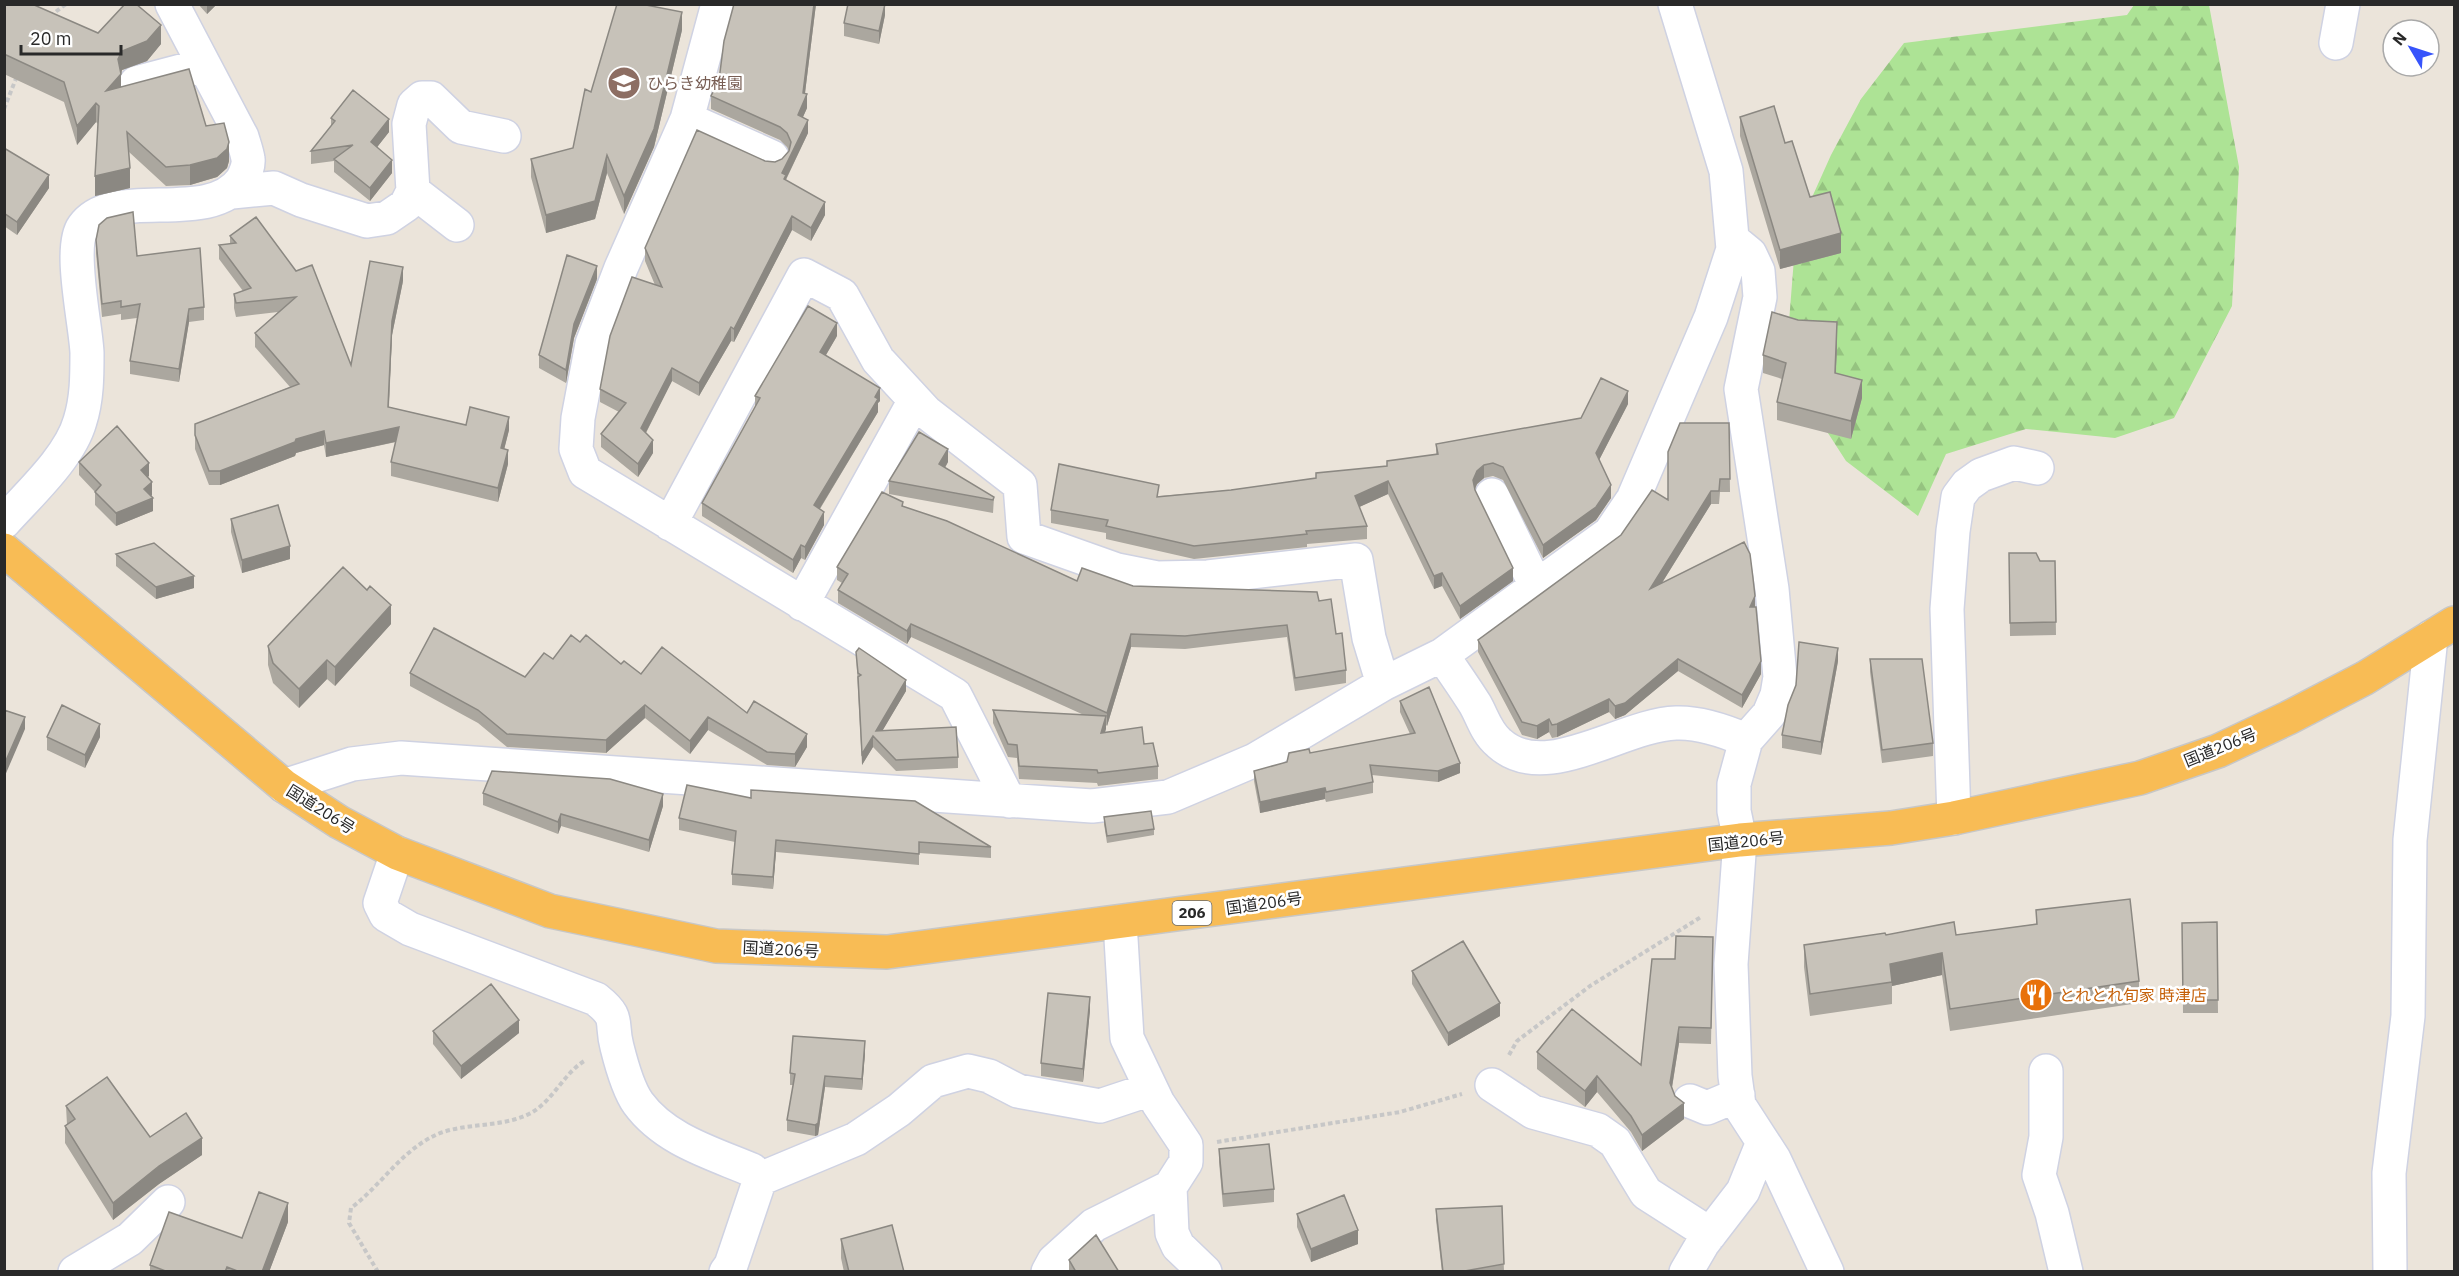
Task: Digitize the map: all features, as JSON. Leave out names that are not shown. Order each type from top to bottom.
[{"type":"highway","name":"国道206号","points":[[4,550],[284,786],[339,822],[397,853],[550,911],[716,946],[887,952],[1740,840],[1891,828],[1954,818],[2140,778],[2218,751],[2365,678],[2443,630]]},
{"type":"street","points":[[172,4],[242,137],[249,161],[244,177],[232,192]]},
{"type":"street","points":[[718,4],[687,119],[621,267],[592,344],[578,418],[576,449],[585,472],[954,695],[1009,801]]},
{"type":"street","points":[[284,786],[352,764],[400,758],[1092,806],[1168,797],[1255,760],[1383,684],[1442,655],[1538,588],[1610,533],[1633,499],[1711,317],[1734,249],[1726,171],[1675,4]]},
{"type":"street","points":[[2336,43],[2343,4]]},
{"type":"street","points":[[136,83],[204,65]]},
{"type":"street","points":[[4,522],[65,451],[80,421],[87,388],[87,351],[77,255],[78,238],[83,228],[102,211],[214,201],[232,192],[274,188],[302,200],[367,221],[387,218],[406,205],[413,191],[409,124],[414,105],[422,98],[431,98],[461,127],[504,136]]},
{"type":"street","points":[[687,119],[772,157]]},
{"type":"street","points":[[413,191],[457,225]]},
{"type":"street","points":[[1733,240],[1750,254],[1758,271],[1760,297],[1741,389],[1772,589],[1780,677],[1777,695],[1769,714],[1746,740],[1734,784],[1734,811],[1740,840],[1731,964],[1738,1095],[1740,1105],[1774,1159],[1827,1272]]},
{"type":"street","points":[[670,524],[804,275],[842,295],[878,360],[915,400],[968,447],[1020,485],[1024,537],[1117,570],[1157,578],[1208,577],[1356,560],[1369,638],[1383,684]]},
{"type":"street","points":[[802,604],[915,400]]},
{"type":"street","points":[[1954,818],[1947,609],[1958,497],[1981,475],[2014,463],[2037,468]]},
{"type":"street","points":[[1492,495],[1538,588]]},
{"type":"street","points":[[2390,1272],[2389,1173],[2408,1016],[2410,840],[2443,630]]},
{"type":"street","points":[[1442,655],[1476,706],[1488,731],[1515,755],[1529,759],[1556,757],[1626,733],[1677,722],[1728,732],[1746,740]]},
{"type":"street","points":[[397,853],[380,903],[386,915],[410,929],[596,999],[611,1011],[616,1027],[616,1045],[637,1101],[656,1123],[686,1143],[752,1170],[760,1179]]},
{"type":"street","points":[[1048,1272],[1054,1261],[1094,1225],[1170,1187],[1186,1162],[1186,1145],[1151,1089],[1127,1038],[1120,922]]},
{"type":"street","points":[[726,1272],[731,1265],[760,1179],[856,1139],[899,1110],[933,1081],[968,1071],[989,1076],[1018,1091],[1100,1106],[1151,1089]]},
{"type":"street","points":[[2046,1071],[2046,1137],[2039,1175],[2055,1223],[2066,1272]]},
{"type":"street","points":[[1492,1085],[1533,1112],[1598,1130],[1615,1142],[1646,1193],[1710,1234]]},
{"type":"street","points":[[1690,1101],[1707,1108],[1738,1095]]},
{"type":"street","points":[[1686,1272],[1710,1234],[1743,1191],[1763,1142]]},
{"type":"street","points":[[1170,1187],[1172,1233],[1178,1246],[1205,1272]]},
{"type":"street","points":[[75,1272],[129,1239],[168,1202]]},
{"type":"path","points":[[47,18],[66,4]]},
{"type":"path","points":[[4,109],[21,67]]},
{"type":"path","points":[[1186,1145],[1240,1140],[1400,1112],[1492,1085],[1517,1041],[1590,986],[1736,895]]},
{"type":"path","points":[[378,1272],[349,1223],[351,1208],[388,1176],[408,1151],[443,1132],[497,1123],[530,1113],[554,1094],[579,1064],[616,1045]]},
{"type":"green space","points":[[2134,5],[2209,5],[2239,167],[2232,306],[2174,418],[2115,438],[2026,429],[1946,454],[1918,516],[1846,461],[1797,385],[1789,322],[1796,233],[1831,155],[1861,99],[1904,43],[2127,15]]},
{"type":"building","points":[[4,4],[32,4],[98,33],[125,4],[136,4],[161,25],[147,41],[122,51],[118,59],[121,74],[106,91],[189,69],[206,126],[224,123],[229,142],[227,149],[217,158],[190,165],[166,167],[127,132],[130,168],[95,176],[99,106],[96,103],[77,126],[64,82],[4,54]]},
{"type":"building","points":[[617,4],[641,4],[682,12],[654,129],[624,196],[607,155],[595,201],[546,215],[531,159],[573,148],[585,89],[591,92]]},
{"type":"building","points":[[734,4],[814,4],[803,93],[807,94],[798,115],[808,120],[782,173],[786,175],[784,179],[825,202],[811,228],[792,216],[734,329],[731,327],[699,383],[672,368],[641,428],[653,440],[638,464],[601,434],[626,403],[600,389],[610,336],[632,277],[662,287],[645,248],[697,130],[765,161],[775,162],[782,159],[789,151],[791,142],[787,133],[780,127],[711,96],[719,80],[724,41]]},
{"type":"building","points":[[848,4],[885,4],[879,31],[844,23]]},
{"type":"building","points":[[353,90],[389,119],[371,142],[392,160],[370,188],[334,159],[353,145],[311,151],[335,121],[331,118]]},
{"type":"building","points":[[1774,106],[1785,143],[1792,141],[1810,197],[1830,192],[1841,233],[1780,250],[1740,117]]},
{"type":"building","points":[[4,148],[49,175],[17,222],[4,213]]},
{"type":"building","points":[[133,212],[137,256],[200,248],[204,307],[189,309],[179,369],[130,361],[140,304],[121,307],[121,301],[102,304],[96,240],[99,225],[107,218]]},
{"type":"building","points":[[256,217],[296,271],[312,265],[351,365],[370,261],[403,267],[392,321],[388,407],[466,425],[470,407],[509,417],[501,448],[508,450],[498,488],[391,462],[399,427],[326,443],[324,431],[296,439],[295,442],[220,471],[209,471],[195,435],[195,424],[299,384],[255,333],[296,297],[236,303],[234,294],[251,288],[219,245],[236,243],[230,236]]},
{"type":"building","points":[[567,255],[597,266],[574,324],[566,370],[539,355]]},
{"type":"building","points":[[808,306],[837,323],[820,352],[880,388],[875,397],[878,399],[814,505],[824,512],[805,547],[801,545],[793,560],[702,503],[760,398],[755,396]]},
{"type":"building","points":[[1772,312],[1798,320],[1837,322],[1835,373],[1862,380],[1851,421],[1777,402],[1786,363],[1763,355]]},
{"type":"building","points":[[1601,378],[1628,391],[1596,453],[1611,485],[1596,507],[1543,545],[1503,467],[1493,463],[1484,465],[1477,471],[1473,480],[1475,490],[1513,568],[1460,606],[1442,573],[1434,576],[1388,481],[1355,496],[1367,526],[1306,531],[1307,534],[1194,546],[1106,526],[1108,520],[1051,510],[1059,464],[1159,485],[1157,497],[1231,490],[1316,478],[1316,473],[1387,466],[1387,461],[1438,454],[1436,444],[1581,418]]},
{"type":"building","points":[[1680,423],[1729,423],[1730,479],[1720,479],[1719,491],[1711,491],[1650,589],[1744,542],[1750,554],[1755,596],[1750,607],[1756,607],[1761,661],[1742,695],[1678,659],[1625,703],[1615,706],[1609,699],[1552,725],[1549,719],[1537,726],[1522,722],[1478,640],[1621,535],[1652,490],[1668,500],[1668,452]]},
{"type":"building","points":[[117,426],[149,463],[141,470],[152,482],[144,489],[153,498],[116,513],[95,492],[101,485],[79,462]]},
{"type":"building","points":[[919,432],[948,449],[939,464],[994,497],[993,500],[889,481]]},
{"type":"building","points":[[882,492],[903,502],[902,506],[947,521],[1077,581],[1082,568],[1133,586],[1317,592],[1319,601],[1331,599],[1336,634],[1342,633],[1346,670],[1295,678],[1287,625],[1185,636],[1131,634],[1107,713],[911,624],[907,631],[838,590],[848,574],[837,567]]},
{"type":"building","points":[[278,505],[290,546],[242,560],[231,519]]},
{"type":"building","points":[[154,543],[194,576],[156,587],[116,554]]},
{"type":"building","points":[[2009,553],[2036,553],[2040,561],[2055,561],[2056,622],[2010,623]]},
{"type":"building","points":[[343,567],[367,590],[370,586],[391,605],[335,667],[327,660],[299,689],[273,663],[268,646]]},
{"type":"building","points":[[434,628],[525,677],[544,653],[553,659],[571,635],[580,642],[586,635],[621,664],[624,661],[641,674],[662,647],[747,713],[754,701],[807,734],[795,754],[767,752],[708,717],[690,741],[645,705],[606,740],[507,734],[478,710],[410,673]]},
{"type":"building","points":[[1799,642],[1838,648],[1821,742],[1782,735],[1788,705],[1796,685]]},
{"type":"building","points":[[859,648],[906,680],[876,731],[956,727],[958,757],[896,760],[873,736],[862,754],[858,677],[861,675],[858,673],[856,652]]},
{"type":"building","points":[[1870,659],[1922,659],[1933,743],[1882,750]]},
{"type":"building","points":[[1429,687],[1460,763],[1438,771],[1370,765],[1373,782],[1326,792],[1325,788],[1260,802],[1254,771],[1287,762],[1289,753],[1309,749],[1310,753],[1415,733],[1400,701]]},
{"type":"building","points":[[62,705],[100,724],[85,755],[47,737]]},
{"type":"building","points":[[4,710],[25,717],[4,765]]},
{"type":"building","points":[[993,710],[1106,716],[1101,733],[1142,727],[1144,744],[1153,743],[1158,766],[1098,773],[1097,770],[1019,766],[1017,745],[1008,744]]},
{"type":"building","points":[[492,771],[610,779],[663,794],[649,840],[561,814],[558,822],[483,793]]},
{"type":"building","points":[[687,785],[751,798],[751,790],[915,801],[991,847],[919,842],[919,854],[776,840],[773,877],[732,874],[736,831],[679,818]]},
{"type":"building","points":[[1151,811],[1154,829],[1107,836],[1104,817]]},
{"type":"building","points":[[2130,899],[2139,981],[1950,1009],[1942,953],[1890,964],[1892,982],[1810,994],[1804,945],[1885,933],[1886,935],[1954,922],[1956,935],[2037,924],[2036,910]]},
{"type":"building","points":[[2217,922],[2218,1000],[2183,1000],[2182,923]]},
{"type":"building","points":[[1676,936],[1713,937],[1711,1028],[1679,1027],[1670,1083],[1675,1096],[1684,1103],[1642,1135],[1631,1116],[1597,1076],[1585,1091],[1537,1052],[1572,1009],[1641,1065],[1652,959],[1675,959]]},
{"type":"building","points":[[1463,941],[1500,1003],[1448,1033],[1412,971]]},
{"type":"building","points":[[491,984],[519,1020],[461,1066],[433,1031]]},
{"type":"building","points":[[1048,993],[1090,997],[1083,1069],[1041,1063]]},
{"type":"building","points":[[793,1036],[865,1041],[862,1079],[825,1076],[818,1123],[815,1125],[787,1120],[795,1074],[790,1073]]},
{"type":"building","points":[[107,1077],[150,1137],[186,1113],[202,1138],[159,1166],[113,1203],[65,1126],[75,1119],[66,1106]]},
{"type":"building","points":[[1269,1144],[1274,1189],[1223,1194],[1219,1149]]},
{"type":"building","points":[[259,1192],[288,1203],[262,1272],[240,1272],[227,1267],[225,1272],[168,1272],[150,1265],[169,1212],[242,1238]]},
{"type":"building","points":[[1344,1195],[1358,1230],[1311,1249],[1297,1214]]},
{"type":"building","points":[[1502,1206],[1504,1264],[1459,1272],[1443,1272],[1436,1209]]},
{"type":"building","points":[[892,1225],[904,1272],[849,1272],[841,1239]]},
{"type":"building","points":[[1096,1235],[1119,1272],[1076,1272],[1069,1260]]},
{"type":"place","name":"ひらき幼稚園","points":[[624,83]]},
{"type":"place","name":"とれとれ旬家 時津店","points":[[2036,995]]}]
